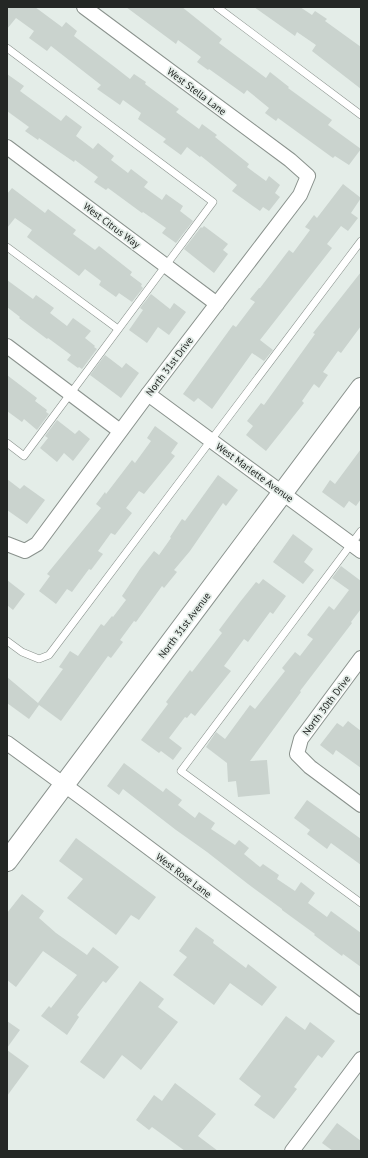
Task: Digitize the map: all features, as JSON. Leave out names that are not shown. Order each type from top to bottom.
[{"type":"street","name":"West Stella Lane","points":[[84,7],[284,155],[308,176]]},
{"type":"street","name":"West Citrus Way","points":[[7,147],[217,304]]},
{"type":"street","name":"North 31st Drive","points":[[7,544],[25,551],[37,544],[120,431],[300,194],[308,176]]},
{"type":"street","points":[[7,346],[120,431]]},
{"type":"street","name":"North 31st Avenue","points":[[7,861],[361,388]]},
{"type":"street","name":"West Marlette Avenue","points":[[148,394],[356,547]]},
{"type":"street","name":"North 30th Drive","points":[[361,658],[301,739],[297,754],[310,767],[361,805]]},
{"type":"street","name":"West Rose Lane","points":[[7,743],[361,1007]]},
{"type":"street","points":[[292,1151],[361,1060]]},
{"type":"lane","points":[[217,7],[361,115]]},
{"type":"lane","points":[[7,48],[213,202],[24,456],[7,443]]},
{"type":"lane","points":[[7,641],[22,652],[39,659],[49,655],[361,240]]},
{"type":"lane","points":[[7,247],[118,329]]},
{"type":"lane","points":[[361,531],[356,547],[181,771],[361,903]]},
{"type":"building","points":[[7,7],[35,7],[62,27],[66,22],[77,31],[74,36],[130,79],[134,74],[146,82],[145,84],[179,109],[176,112],[199,129],[202,124],[217,135],[215,137],[249,164],[247,167],[266,181],[269,176],[280,185],[275,193],[280,197],[269,211],[263,207],[260,211],[232,191],[237,185],[201,156],[200,157],[187,147],[181,155],[163,142],[166,139],[138,119],[141,113],[123,100],[120,105],[97,89],[101,85],[51,46],[47,51],[29,38],[34,31],[16,18],[7,29]]},
{"type":"building","points":[[126,7],[182,7],[222,39],[219,43],[266,78],[270,72],[289,87],[288,88],[332,120],[328,125],[361,149],[349,165],[335,156],[333,158],[278,118],[276,121],[265,113],[269,108],[247,90],[244,94],[209,69],[208,70],[197,62],[201,57],[178,40],[176,44]]},
{"type":"building","points":[[254,7],[300,7],[312,15],[315,11],[327,19],[325,21],[361,47],[361,89],[312,51],[316,45],[297,32],[295,36]]},
{"type":"building","points":[[7,74],[24,86],[20,91],[61,121],[66,115],[82,127],[76,136],[93,149],[98,143],[114,156],[111,160],[128,173],[131,169],[148,182],[144,187],[162,200],[166,194],[183,206],[180,211],[193,221],[176,243],[162,233],[166,228],[143,212],[142,213],[108,188],[106,190],[94,182],[98,177],[75,160],[74,162],[39,138],[38,140],[25,131],[29,127],[7,111]]},
{"type":"building","points":[[343,184],[361,198],[351,213],[358,218],[348,231],[341,226],[327,244],[332,248],[260,340],[273,350],[264,361],[252,353],[212,409],[198,398],[194,402],[183,394],[233,325],[236,327],[255,302],[250,299],[289,250],[293,253],[310,230],[305,227],[314,215],[317,218]]},
{"type":"building","points":[[12,188],[45,213],[48,209],[76,230],[73,234],[95,250],[99,246],[132,272],[130,275],[142,284],[141,286],[143,288],[132,302],[119,293],[116,297],[99,285],[101,281],[85,269],[79,276],[27,237],[32,230],[15,218],[7,228],[7,194]]},
{"type":"building","points":[[204,226],[228,244],[223,250],[228,254],[214,273],[184,249],[201,227],[202,228]]},
{"type":"building","points":[[361,272],[361,326],[341,353],[338,351],[323,372],[328,375],[319,388],[314,384],[302,401],[304,403],[266,451],[246,435],[253,426],[247,421],[261,403],[264,405],[315,334],[313,333]]},
{"type":"building","points":[[7,280],[33,299],[36,295],[54,308],[50,313],[67,326],[73,318],[91,331],[85,338],[97,349],[82,369],[79,367],[78,368],[67,360],[71,355],[19,318],[20,317],[7,307]]},
{"type":"building","points":[[151,294],[170,309],[174,303],[186,312],[169,335],[158,327],[147,343],[129,330],[143,310],[140,308]]},
{"type":"building","points":[[105,355],[122,368],[126,363],[139,373],[121,398],[90,375]]},
{"type":"building","points":[[7,375],[37,398],[35,401],[47,410],[46,412],[49,414],[37,430],[24,419],[22,422],[7,411]]},
{"type":"building","points":[[57,420],[75,434],[79,430],[90,439],[73,461],[64,453],[57,462],[40,448],[48,438],[45,436]]},
{"type":"building","points":[[155,426],[178,443],[171,453],[175,456],[144,494],[139,491],[126,508],[132,513],[115,535],[111,533],[98,551],[103,554],[91,570],[89,569],[72,592],[67,589],[56,604],[39,591],[50,576],[47,574],[101,508],[96,504],[105,492],[106,494],[132,460],[135,463],[151,441],[147,438]]},
{"type":"building","points":[[361,449],[361,499],[356,506],[349,501],[344,508],[322,492],[330,480],[335,484]]},
{"type":"building","points":[[218,475],[238,490],[226,506],[223,503],[190,551],[174,570],[177,572],[164,588],[162,586],[136,622],[134,621],[120,640],[123,642],[111,658],[108,656],[61,721],[39,705],[29,719],[7,703],[7,677],[38,703],[63,669],[59,667],[70,651],[78,656],[101,624],[104,626],[112,616],[113,617],[126,600],[122,596],[140,569],[154,551],[159,555],[182,519],[185,521]]},
{"type":"building","points":[[7,479],[20,489],[24,485],[45,500],[27,524],[7,510]]},
{"type":"building","points":[[293,534],[313,549],[304,562],[314,570],[303,584],[273,562]]},
{"type":"building","points":[[341,566],[361,581],[361,609],[250,761],[267,760],[270,794],[238,797],[236,781],[228,782],[227,763],[206,747],[216,732],[225,739],[250,705],[255,709],[285,671],[282,668],[295,652],[300,656],[313,639],[307,635],[329,606],[334,610],[349,590],[332,578]]},
{"type":"building","points":[[263,579],[286,596],[273,614],[270,612],[248,642],[244,639],[224,666],[231,671],[195,716],[191,713],[187,718],[185,717],[169,738],[182,748],[173,760],[161,751],[159,753],[141,740],[168,704],[166,702],[190,670],[192,672],[222,633],[219,630],[240,602],[256,582],[259,584]]},
{"type":"building","points":[[7,580],[25,594],[13,610],[7,605]]},
{"type":"building","points":[[348,721],[361,731],[361,768],[336,750],[333,755],[320,745],[337,723],[343,727]]},
{"type":"building","points":[[124,763],[163,792],[166,788],[182,800],[178,805],[195,818],[199,812],[215,823],[211,829],[235,845],[239,840],[249,848],[244,854],[260,867],[263,864],[279,875],[277,879],[295,891],[301,882],[315,893],[308,903],[327,917],[331,911],[361,933],[361,967],[343,954],[342,956],[123,789],[119,795],[107,786]]},
{"type":"building","points":[[307,800],[361,839],[361,865],[331,843],[327,849],[307,834],[310,830],[294,818]]},
{"type":"building","points":[[76,838],[156,897],[139,920],[131,915],[116,935],[67,898],[83,879],[59,861]]},
{"type":"building","points":[[22,894],[44,911],[39,918],[56,933],[87,955],[93,947],[119,967],[106,983],[103,981],[77,1015],[79,1017],[67,1035],[41,1016],[49,1006],[51,1008],[77,975],[43,951],[16,987],[7,980],[7,913]]},
{"type":"building","points":[[196,927],[214,940],[213,943],[246,968],[248,964],[277,987],[262,1006],[230,983],[214,1005],[173,975],[187,957],[179,951]]},
{"type":"building","points":[[140,981],[164,999],[158,1007],[178,1022],[141,1070],[122,1055],[104,1079],[80,1062]]},
{"type":"building","points":[[286,1016],[305,1030],[310,1022],[335,1041],[322,1058],[318,1055],[294,1087],[297,1089],[274,1119],[254,1105],[261,1096],[239,1079]]},
{"type":"building","points":[[7,1021],[20,1030],[7,1048]]},
{"type":"building","points":[[7,1050],[29,1066],[7,1096]]},
{"type":"building","points":[[175,1083],[216,1114],[198,1136],[218,1151],[185,1151],[152,1127],[149,1130],[136,1120],[154,1095],[162,1101]]},
{"type":"building","points":[[337,1123],[361,1141],[361,1151],[333,1151],[322,1143]]}]
